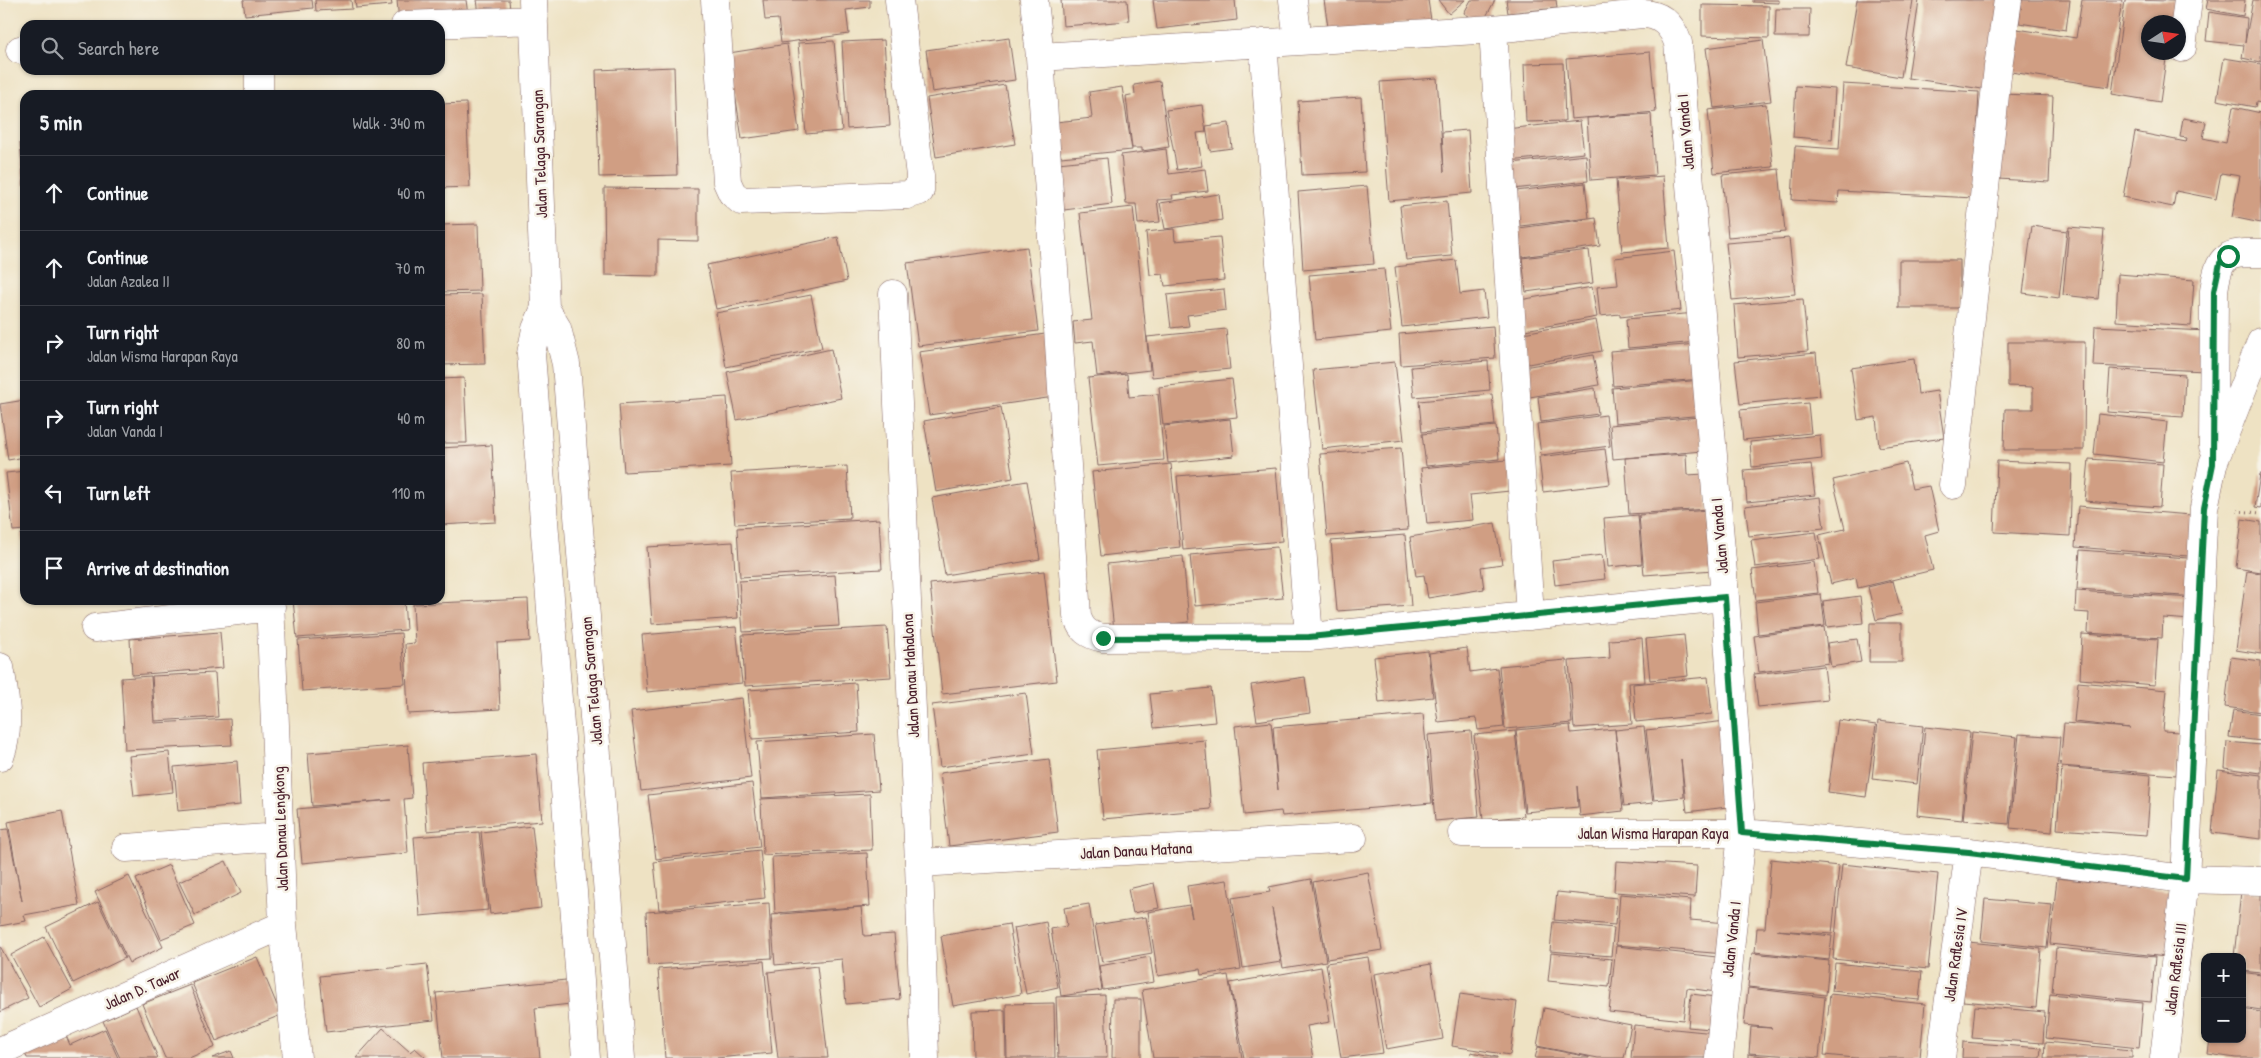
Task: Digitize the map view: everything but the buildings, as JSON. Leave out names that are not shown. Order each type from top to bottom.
[{"type":"street","points":[[715,0],[728,182],[732,193],[741,201],[907,195],[920,191],[920,176],[899,0]]},
{"type":"street","points":[[1034,0],[1040,57],[1077,616],[1080,625],[1092,636],[1103,638],[1309,637],[1725,597]]},
{"type":"street","points":[[1293,0],[1298,41]]},
{"type":"street","points":[[1953,485],[1997,76],[2008,0]]},
{"type":"street","points":[[2186,16],[2188,0]]},
{"type":"street","points":[[445,20],[534,10]]},
{"type":"street","name":"Jalan Telaga Sarangan","points":[[534,10],[545,308],[536,328],[531,354],[586,1058]]},
{"type":"street","name":"Jalan Vanda I","points":[[1493,29],[1653,14],[1662,18],[1668,24],[1675,34],[1678,43],[1725,597],[1742,833],[1719,1058]]},
{"type":"street","points":[[1040,57],[1493,29],[1530,616]]},
{"type":"street","points":[[1263,43],[1309,637]]},
{"type":"street","points":[[259,75],[259,90]]},
{"type":"street","points":[[2213,464],[2214,291],[2216,279],[2220,263],[2228,256],[2238,252],[2261,253]]},
{"type":"street","name":"Jalan Danau Mahalona","points":[[893,294],[925,1058]]},
{"type":"street","name":"Jalan Telaga Sarangan","points":[[545,308],[557,328],[566,364],[621,1058]]},
{"type":"street","points":[[2213,464],[2261,342]]},
{"type":"street","name":"Jalan Raflesia III","points":[[2164,1058],[2186,879],[2204,508],[2213,464]]},
{"type":"street","points":[[95,628],[264,605]]},
{"type":"street","name":"Jalan Danau Lengkong","points":[[271,605],[283,925],[298,1058]]},
{"type":"street","points":[[0,667],[7,712],[5,742],[0,757]]},
{"type":"street","name":"Jalan Wisma Harapan Raya","points":[[1462,832],[1742,833],[1969,852],[2186,879],[2261,881]]},
{"type":"street","points":[[126,848],[280,837]]},
{"type":"street","name":"Jalan Danau Matana","points":[[918,862],[1352,838]]},
{"type":"street","name":"Jalan Raflesia IV","points":[[1941,1058],[1969,852]]},
{"type":"street","name":"Jalan D. Tawar","points":[[0,1051],[283,925]]},
{"type":"route","points":[[1103,638],[1309,637],[1725,597],[1742,833],[1969,852],[2186,879],[2204,508],[2213,464],[2214,291],[2220,263],[2228,256]]}]
